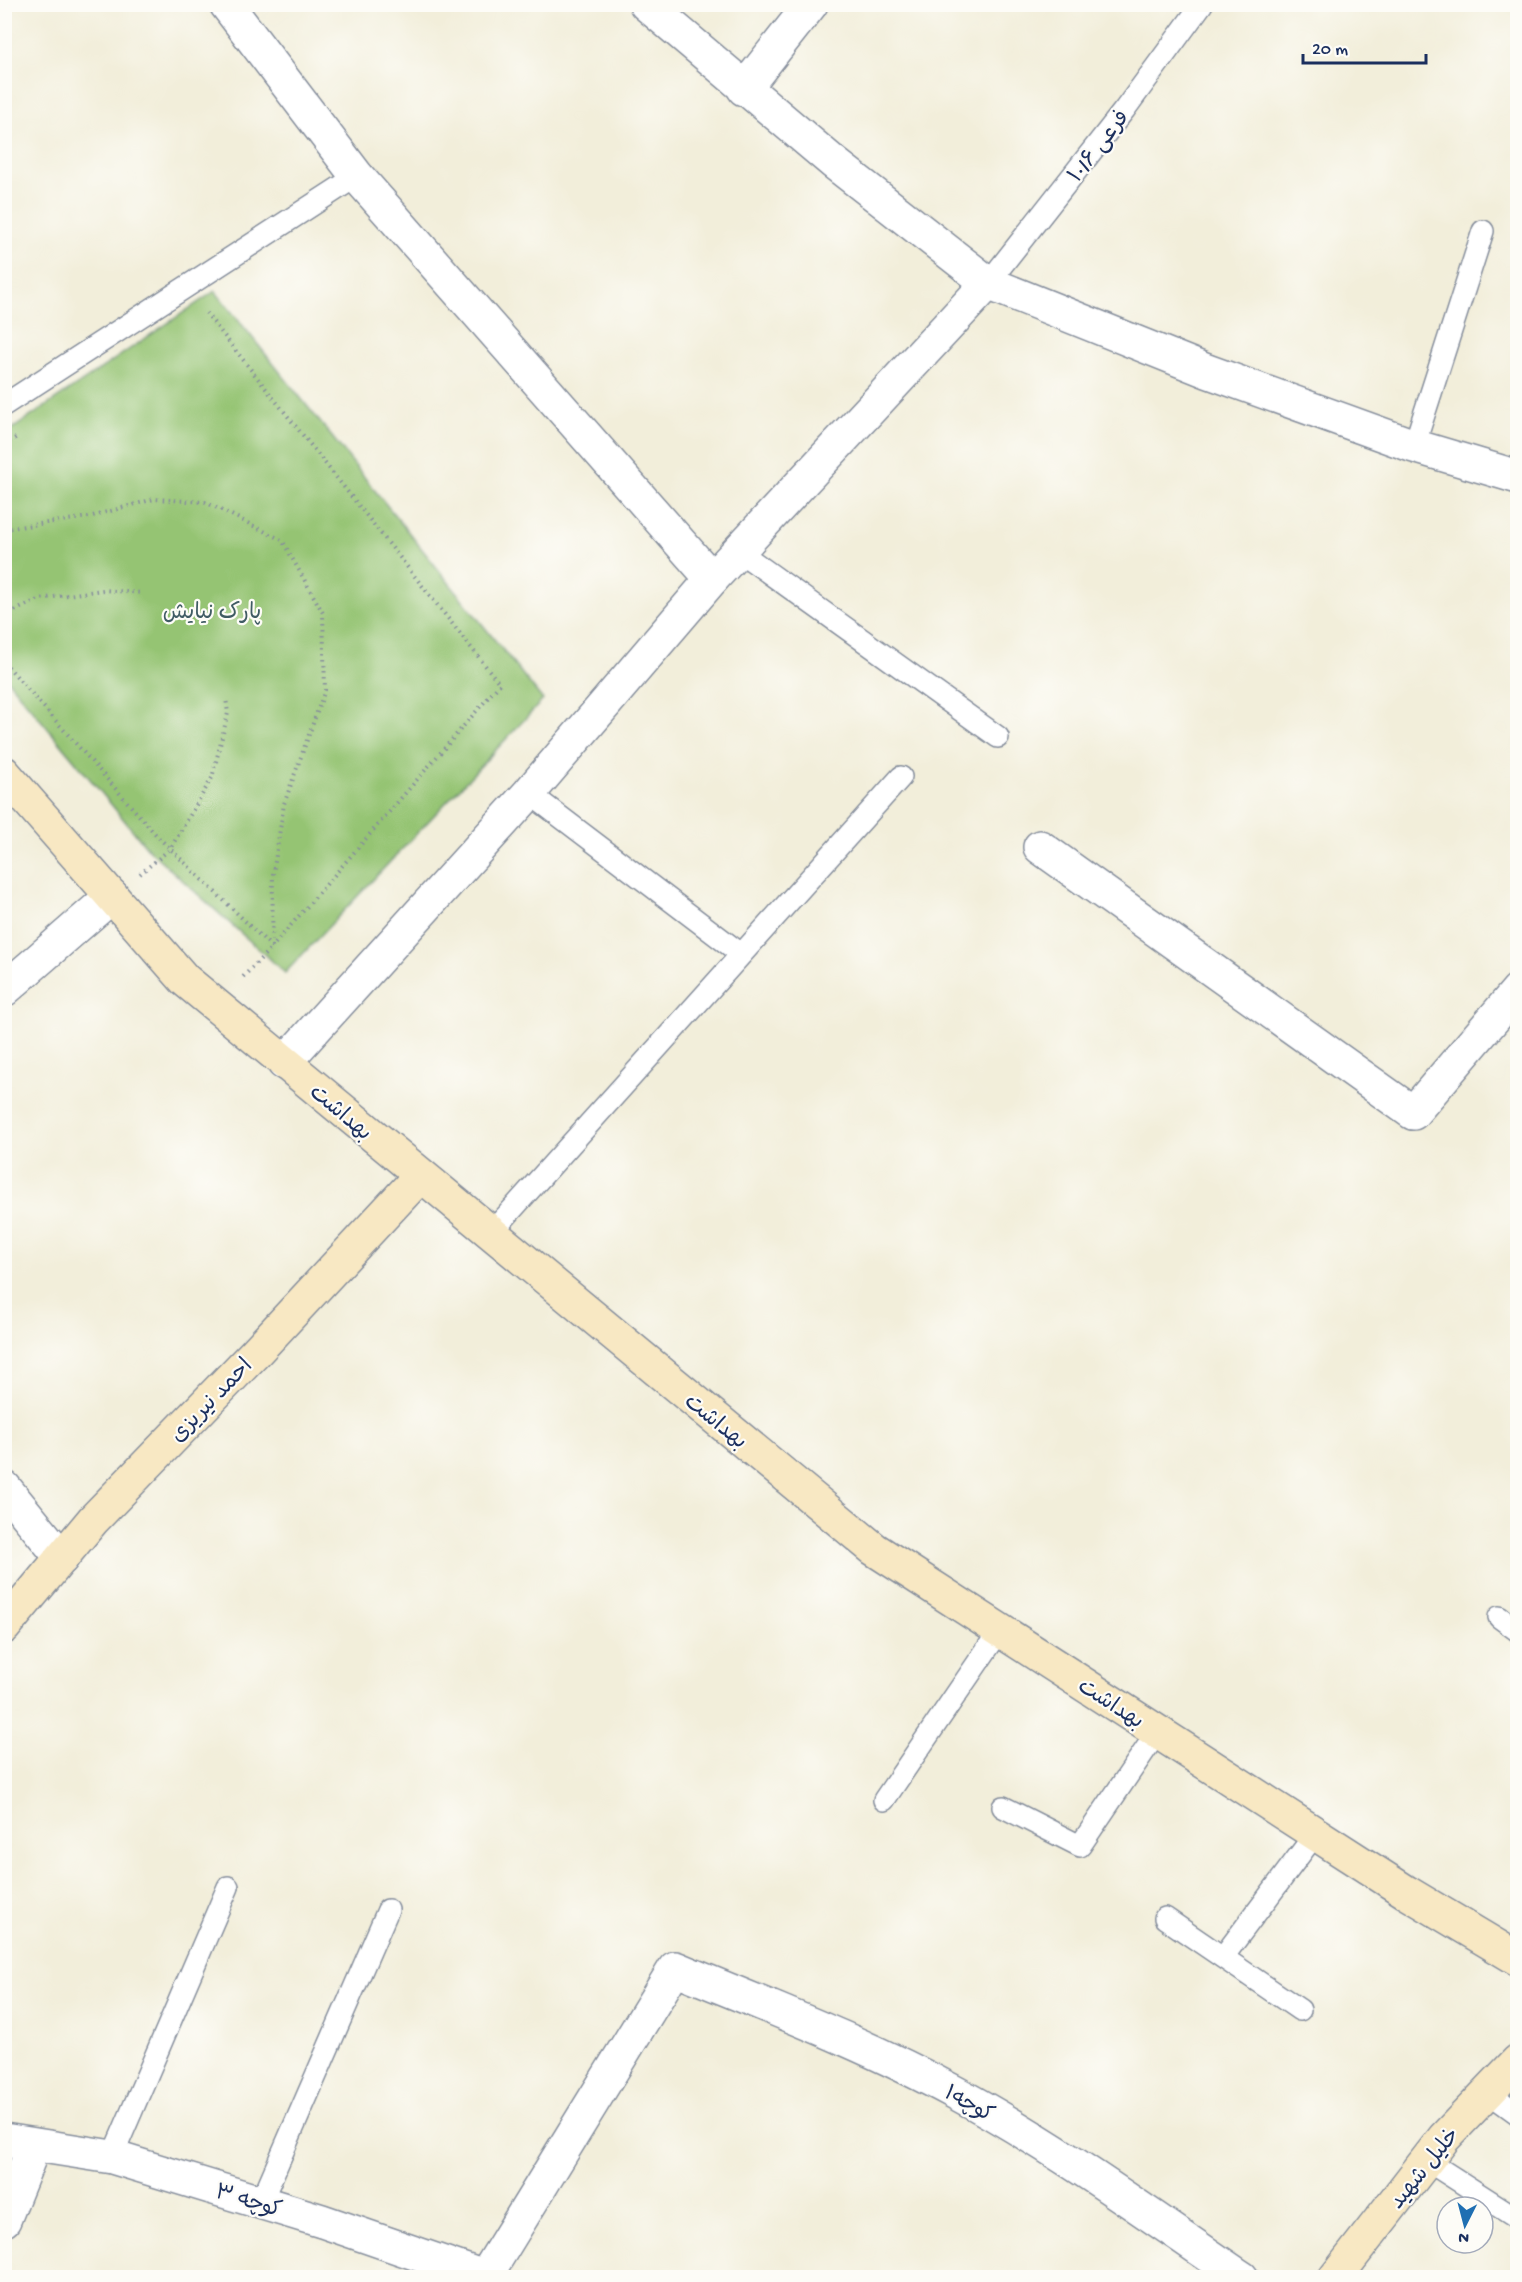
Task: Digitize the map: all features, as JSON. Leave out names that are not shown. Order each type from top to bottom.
[{"type":"street","points":[[226,4],[357,176],[712,579]]},
{"type":"street","points":[[646,4],[833,162],[988,283],[1207,371],[1414,446],[1518,477]]},
{"type":"street","points":[[744,88],[811,4]]},
{"type":"street","points":[[284,1063],[529,793],[738,550],[988,283]]},
{"type":"street","name":"بهداشت","points":[[4,773],[184,980],[874,1549],[1406,1892],[1518,1959]]},
{"type":"street","points":[[1040,847],[1413,1113],[1518,990]]},
{"type":"street","points":[[4,990],[112,896]]},
{"type":"street","name":"احمد نیریزی","points":[[4,1628],[93,1520],[255,1353],[420,1176]]},
{"type":"street","points":[[4,1487],[62,1558]]},
{"type":"street","name":"کوچه۱","points":[[486,2277],[675,1968],[858,2044],[956,2093],[1052,2150],[1242,2277]]},
{"type":"street","name":"خلیل شهید","points":[[1335,2277],[1444,2138],[1518,2061]]},
{"type":"street","points":[[4,2220],[19,2143]]},
{"type":"street","name":"کوچه ۳","points":[[19,2143],[111,2157],[261,2202],[486,2277]]},
{"type":"lane","name":"فرعی ۱۰/۶","points":[[988,283],[1125,109],[1202,4]]},
{"type":"lane","points":[[4,405],[357,176]]},
{"type":"lane","points":[[1414,446],[1483,231]]},
{"type":"lane","points":[[738,550],[998,737]]},
{"type":"lane","points":[[490,1234],[901,777]]},
{"type":"lane","points":[[529,793],[741,954]]},
{"type":"lane","points":[[1499,1617],[1518,1631]]},
{"type":"lane","points":[[884,1800],[1000,1630]]},
{"type":"lane","points":[[1004,1807],[1080,1846],[1158,1731]]},
{"type":"lane","points":[[1223,1957],[1316,1833]]},
{"type":"lane","points":[[111,2157],[228,1887]]},
{"type":"lane","points":[[261,2202],[388,1910]]},
{"type":"lane","points":[[1166,1918],[1300,2010]]},
{"type":"lane","points":[[1489,2093],[1518,2114]]},
{"type":"lane","points":[[1426,2160],[1518,2219]]},
{"type":"path","points":[[196,319],[205,313],[500,684],[272,947]]},
{"type":"path","points":[[4,445],[24,432]]},
{"type":"path","points":[[4,529],[89,517],[154,499],[205,502],[282,540],[323,613],[325,690],[285,804],[273,874],[272,947]]},
{"type":"path","points":[[4,616],[39,599],[103,590],[143,593]]},
{"type":"path","points":[[4,662],[170,849],[272,947]]},
{"type":"path","points":[[112,896],[170,849],[212,778],[228,713],[226,698]]},
{"type":"green space","name":"پارک نیایش","points":[[215,291],[543,700],[285,973],[149,850],[5,677],[5,434]]}]
